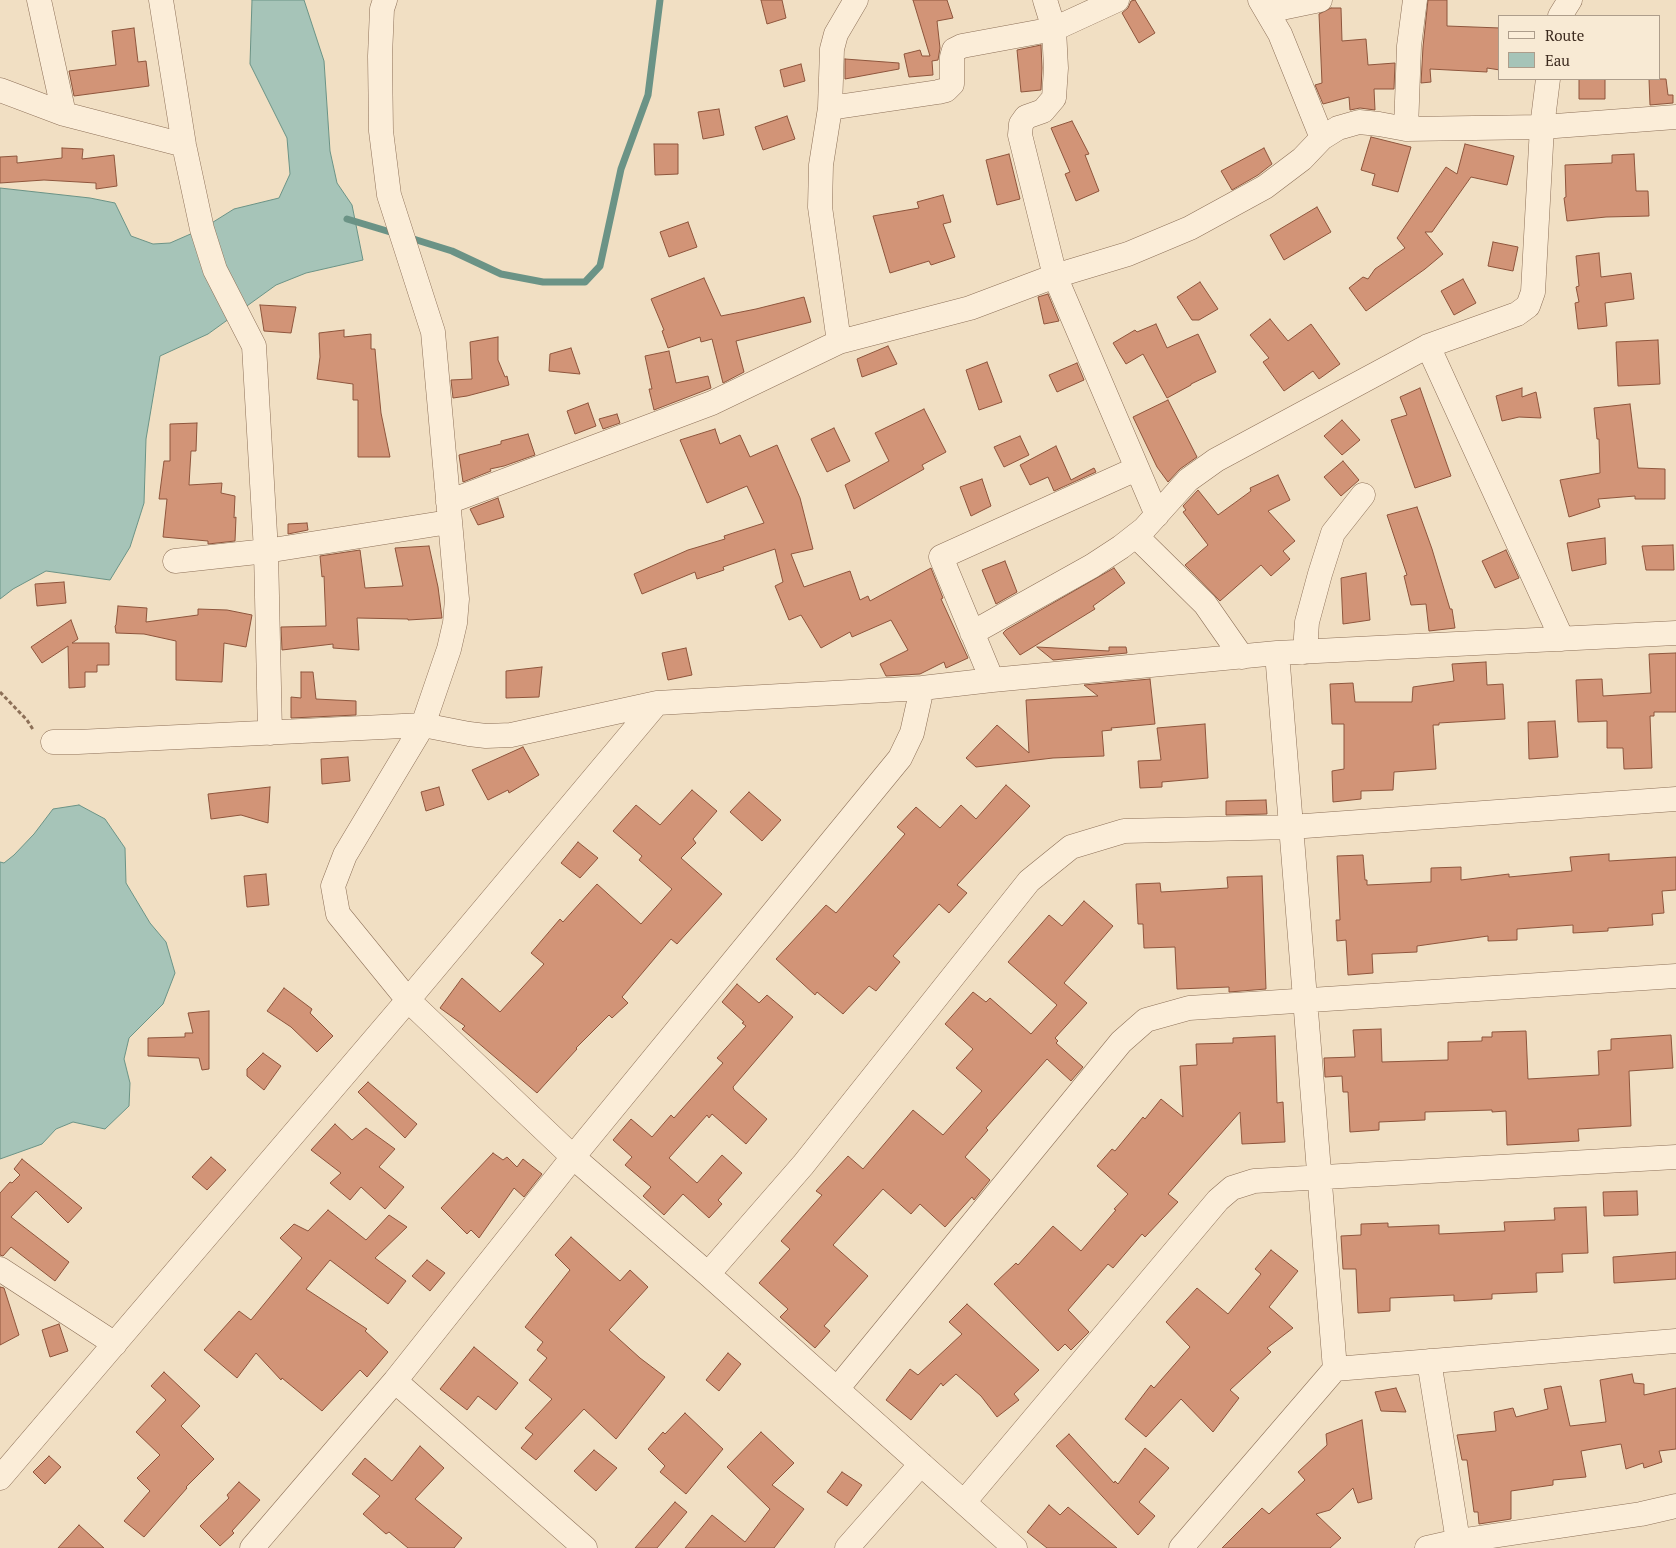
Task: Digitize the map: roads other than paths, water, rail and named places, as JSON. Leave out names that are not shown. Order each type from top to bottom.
[{"type":"street","points":[[39,0],[64,114]]},
{"type":"street","points":[[161,0],[184,145],[202,229],[215,270],[254,346],[266,551],[270,733]]},
{"type":"street","points":[[385,0],[382,9],[380,56],[381,131],[389,195],[433,332],[457,599],[455,623],[449,650],[423,725],[344,855],[334,886],[338,914],[408,1000],[573,1157],[708,1274],[1015,1548]]},
{"type":"street","points":[[839,342],[820,207],[821,165],[830,108],[832,48],[836,34],[856,0]]},
{"type":"street","points":[[1045,0],[1054,29],[1056,68],[1054,98],[1043,111],[1026,117],[1020,124],[1020,135],[1055,276],[1157,515]]},
{"type":"street","points":[[830,108],[946,90],[952,84],[952,56],[954,50],[962,46],[1054,29],[1117,0]]},
{"type":"street","points":[[1320,0],[1264,6],[1280,34],[1322,138]]},
{"type":"street","points":[[1406,129],[1409,46],[1415,0]]},
{"type":"street","points":[[1561,15],[1570,0]]},
{"type":"street","points":[[972,633],[1092,566],[1136,536],[1188,480],[1216,460],[1428,346],[1517,314],[1528,306],[1533,292],[1542,127],[1548,80]]},
{"type":"street","points":[[0,90],[64,114],[184,145]]},
{"type":"street","points":[[175,561],[266,551],[449,512],[712,403],[839,342],[970,308],[1055,276],[1128,254],[1190,228],[1265,187],[1302,159],[1322,138],[1338,128],[1359,122],[1406,129],[1542,127],[1676,117]]},
{"type":"street","points":[[1428,346],[1562,638]]},
{"type":"street","points":[[992,680],[941,557],[1136,469]]},
{"type":"street","points":[[1305,652],[1308,622],[1333,533],[1363,495]]},
{"type":"street","points":[[1136,536],[1205,604],[1242,657]]},
{"type":"street","points":[[53,742],[423,725],[486,736],[510,735],[657,703],[922,688],[1305,652],[1676,632]]},
{"type":"street","points":[[1277,654],[1335,1369]]},
{"type":"street","points":[[252,1548],[395,1381],[573,1157],[900,758],[912,733],[922,688]]},
{"type":"street","points":[[0,1478],[408,1000],[657,703]]},
{"type":"street","points":[[708,1274],[803,1166],[1029,881],[1071,847],[1124,831],[1291,827],[1676,799]]},
{"type":"street","points":[[837,1389],[1121,1042],[1146,1020],[1189,1008],[1676,976]]},
{"type":"street","points":[[964,1502],[1218,1200],[1232,1188],[1254,1181],[1676,1157]]},
{"type":"street","points":[[0,1269],[115,1344]]},
{"type":"street","points":[[1181,1548],[1335,1369],[1676,1341]]},
{"type":"street","points":[[1430,1361],[1458,1541]]},
{"type":"street","points":[[395,1381],[585,1548]]},
{"type":"street","points":[[847,1548],[921,1464]]},
{"type":"street","points":[[1427,1548],[1458,1541],[1641,1514],[1676,1506]]},
{"type":"water","points":[[252,0],[304,0],[324,61],[330,151],[337,183],[352,205],[363,260],[306,273],[276,285],[208,334],[160,356],[146,439],[144,503],[130,547],[110,580],[46,571],[13,589],[0,599],[0,188],[90,198],[115,203],[131,236],[153,244],[170,243],[202,229],[234,209],[279,198],[290,174],[287,138],[250,64]]},
{"type":"water","points":[[79,805],[105,819],[125,848],[126,883],[150,923],[166,942],[175,973],[163,1004],[129,1038],[124,1059],[130,1083],[129,1106],[105,1129],[73,1122],[56,1129],[42,1144],[0,1159],[0,862],[4,863],[14,855],[34,834],[53,809]]},
{"type":"waterway","points":[[407,237],[452,251],[501,274],[543,282],[585,282],[600,266],[621,169],[648,95],[660,0]]},
{"type":"waterway","points":[[347,219],[397,234]]}]
